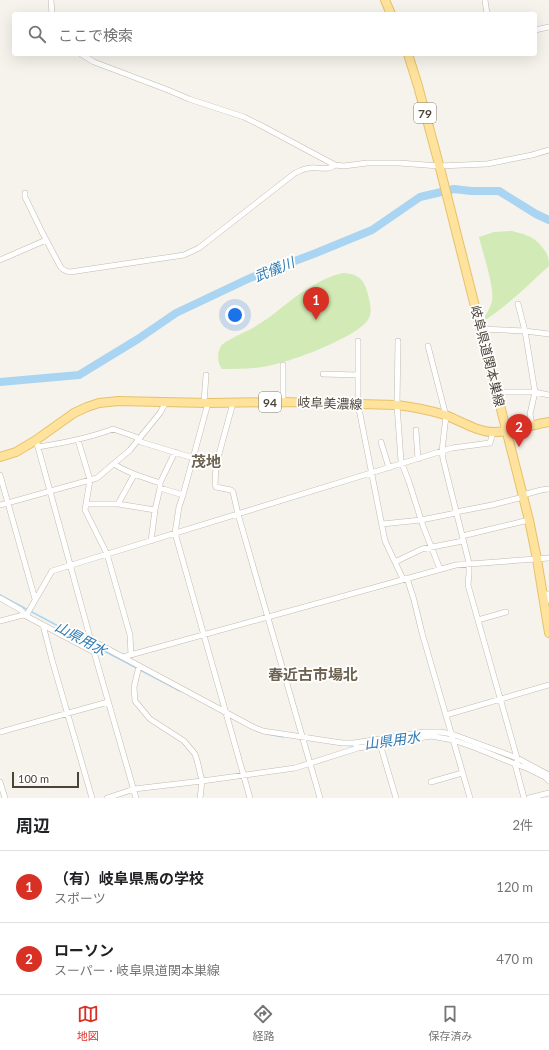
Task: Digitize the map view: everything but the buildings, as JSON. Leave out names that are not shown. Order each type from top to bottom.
[{"type":"main road","points":[[385,0],[390,12]]},
{"type":"main road","name":"79","points":[[410,56],[440,169]]},
{"type":"main road","name":"岐阜県道関本巣線","points":[[440,169],[529,520],[545,602],[549,633]]},
{"type":"main road","name":"岐阜美濃線","points":[[0,457],[37,444],[74,413],[99,403],[118,401],[206,403],[283,402],[397,405],[422,409],[446,416],[478,429],[493,432],[507,431],[549,422]]},
{"type":"street","points":[[51,0],[52,12]]},
{"type":"street","points":[[485,0],[488,12]]},
{"type":"street","points":[[537,30],[549,27]]},
{"type":"street","points":[[84,56],[94,62],[189,99],[244,117],[335,165],[344,166],[367,163],[399,163],[440,169],[459,164],[487,164],[549,150]]},
{"type":"street","points":[[25,193],[25,197],[62,269],[70,272],[184,255],[199,248],[295,173],[303,169],[328,168],[335,165]]},
{"type":"street","points":[[0,260],[46,240]]},
{"type":"street","points":[[518,304],[525,331],[535,392],[530,414],[532,426]]},
{"type":"street","points":[[481,329],[525,331],[549,334]]},
{"type":"street","points":[[358,341],[358,404],[385,541],[414,600],[422,633],[470,798]]},
{"type":"street","points":[[398,341],[397,405],[402,464],[440,569]]},
{"type":"street","points":[[428,346],[446,416],[442,460],[469,563],[468,585],[500,700],[524,798]]},
{"type":"street","points":[[283,365],[283,402]]},
{"type":"street","points":[[323,374],[358,375]]},
{"type":"street","points":[[206,375],[206,403],[193,458],[179,506],[175,534],[250,798]]},
{"type":"street","points":[[497,392],[535,392],[549,395]]},
{"type":"street","points":[[0,504],[97,478],[130,450],[160,413],[166,402]]},
{"type":"street","points":[[233,403],[216,464],[215,485],[216,488],[231,490],[233,492],[238,514],[320,798]]},
{"type":"street","points":[[136,798],[37,444],[78,440],[98,435],[113,429],[136,438],[141,442],[216,464]]},
{"type":"street","points":[[416,430],[418,459]]},
{"type":"street","points":[[0,621],[27,614],[52,571],[452,448],[490,443],[493,432]]},
{"type":"street","points":[[78,440],[90,480],[86,510],[107,554],[130,636],[131,655]]},
{"type":"street","points":[[381,442],[389,468]]},
{"type":"street","points":[[151,541],[160,485],[175,452]]},
{"type":"street","points":[[114,464],[134,475],[140,476],[183,495]]},
{"type":"street","points":[[0,475],[35,599]]},
{"type":"street","points":[[118,504],[134,475]]},
{"type":"street","points":[[382,524],[421,520],[492,505],[549,489]]},
{"type":"street","points":[[86,504],[118,504],[155,510]]},
{"type":"street","points":[[395,562],[422,549],[529,520]]},
{"type":"street","points":[[123,657],[456,565],[549,558]]},
{"type":"street","points":[[545,602],[548,600],[547,594],[549,594]]},
{"type":"street","points":[[0,598],[43,624],[123,657],[139,668],[263,731],[356,746],[431,736],[452,737]]},
{"type":"street","points":[[478,620],[506,612]]},
{"type":"street","points":[[43,624],[92,798]]},
{"type":"street","points":[[139,668],[134,687],[135,701],[150,719],[184,741],[193,752],[197,760],[202,781],[200,798]]},
{"type":"street","points":[[446,715],[549,686]]},
{"type":"street","points":[[0,732],[108,702]]},
{"type":"street","points":[[107,798],[134,790],[295,768],[310,764],[356,746],[424,732],[440,732],[476,748],[530,764],[549,775]]},
{"type":"street","points":[[380,744],[396,798]]},
{"type":"street","points":[[516,761],[545,777],[549,781]]},
{"type":"street","points":[[431,782],[462,773]]},
{"type":"street","points":[[0,782],[5,798]]},
{"type":"street","points":[[529,798],[549,793]]},
{"type":"green space","points":[[512,231],[527,235],[542,246],[549,259],[549,266],[510,302],[484,321],[491,304],[492,288],[479,237],[494,232]]},
{"type":"green space","points":[[343,273],[355,275],[361,279],[365,286],[370,301],[371,312],[369,318],[363,325],[337,341],[303,356],[257,368],[222,369],[218,358],[221,346],[223,344],[263,322],[310,287],[334,275]]},
{"type":"waterway","name":"武儀川","points":[[0,382],[79,375],[138,339],[176,313],[250,278],[372,230],[420,197],[454,189],[471,191],[499,191],[536,214],[549,220]]},
{"type":"waterway","name":"山県用水","points":[[0,595],[90,643]]},
{"type":"waterway","name":"山県用水","points":[[93,645],[180,691]]},
{"type":"waterway","name":"山県用水","points":[[267,734],[283,737]]},
{"type":"waterway","name":"山県用水","points":[[358,745],[396,739]]},
{"type":"waterway","name":"山県用水","points":[[344,745],[354,746]]},
{"type":"waterway","name":"山県用水","points":[[484,749],[524,765]]},
{"type":"place","name":"（有）岐阜県馬の学校","points":[[316,320]]},
{"type":"place","name":"ローソン","points":[[519,447]]},
{"type":"district","name":"茂地","points":[[206,461]]},
{"type":"district","name":"春近古市場北","points":[[313,674]]}]
